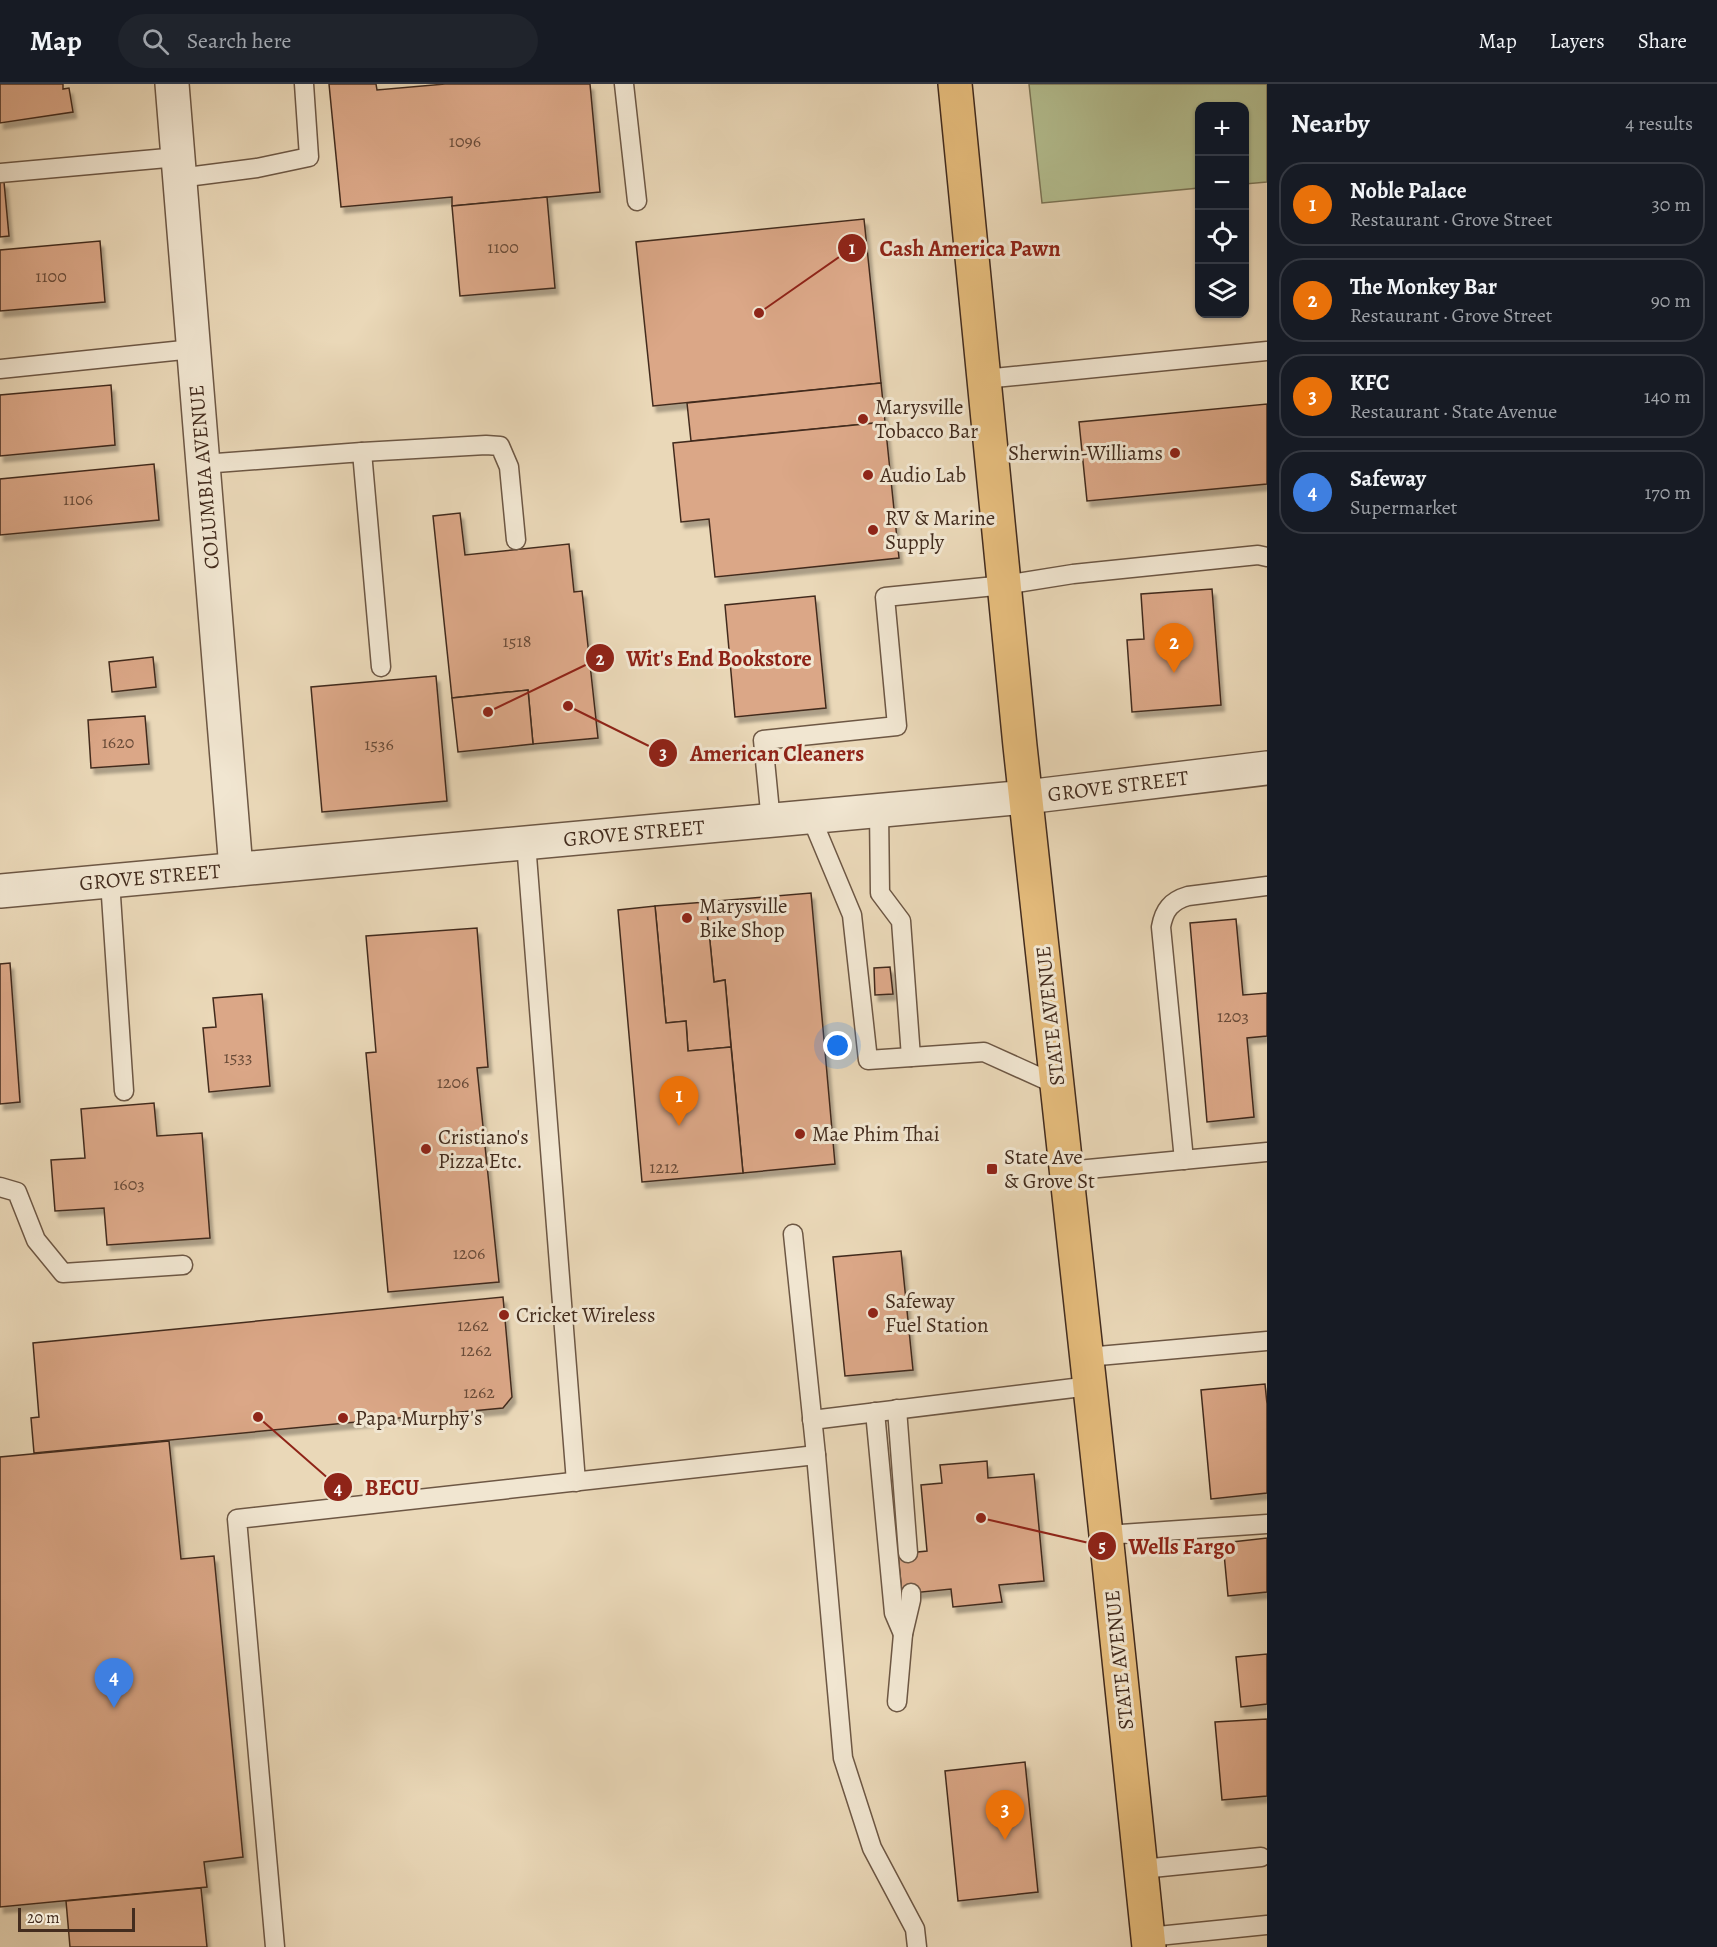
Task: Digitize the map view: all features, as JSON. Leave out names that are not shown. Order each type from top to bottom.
[{"type":"main road","name":"STATE AVENUE","points":[[955,84],[1026,797],[1089,1371],[1148,1942]]},
{"type":"street","name":"COLUMBIA AVENUE","points":[[172,84],[236,869]]},
{"type":"street","name":"GROVE STREET","points":[[0,891],[771,822],[1026,797],[1267,768]]},
{"type":"lane","points":[[0,173],[256,168],[309,157],[304,84]]},
{"type":"lane","points":[[624,84],[637,201]]},
{"type":"lane","points":[[0,369],[193,349]]},
{"type":"lane","points":[[984,379],[1267,351]]},
{"type":"lane","points":[[203,464],[362,452],[500,446],[509,467],[516,540]]},
{"type":"lane","points":[[362,452],[381,667]]},
{"type":"lane","points":[[771,822],[763,740],[897,726],[885,597],[1005,585],[1073,574],[1258,555],[1267,557]]},
{"type":"lane","points":[[879,810],[880,893],[901,921],[911,1057]]},
{"type":"lane","points":[[811,817],[852,915],[868,1060],[984,1052],[1057,1085]]},
{"type":"lane","points":[[526,843],[576,1482]]},
{"type":"lane","points":[[110,881],[124,1091]]},
{"type":"lane","points":[[1184,1160],[1161,927],[1163,915],[1168,906],[1188,896],[1267,886]]},
{"type":"lane","points":[[1066,1171],[1267,1152]]},
{"type":"lane","points":[[0,1187],[17,1192],[36,1240],[63,1274],[183,1265]]},
{"type":"lane","points":[[792,1234],[816,1455],[843,1758],[872,1848],[915,1929],[917,1947]]},
{"type":"lane","points":[[812,1420],[897,1409],[1089,1371],[1267,1341]]},
{"type":"lane","points":[[897,1409],[908,1553]]},
{"type":"lane","points":[[875,1412],[894,1613],[903,1634]]},
{"type":"lane","points":[[275,1947],[237,1519],[816,1455]]},
{"type":"lane","points":[[1106,1535],[1267,1524]]},
{"type":"lane","points":[[897,1701],[903,1634],[911,1593]]},
{"type":"lane","points":[[1142,1869],[1261,1857]]},
{"type":"lane","points":[[1148,1942],[1267,1925]]},
{"type":"green space","points":[[1029,84],[1267,84],[1267,182],[1249,184],[1249,102],[1195,102],[1195,188],[1042,203]]},
{"type":"building","points":[[0,84],[63,84],[63,89],[69,88],[73,112],[0,123]]},
{"type":"building","points":[[329,84],[376,84],[377,90],[445,84],[590,84],[600,192],[452,206],[452,197],[341,207]]},
{"type":"building","points":[[0,182],[4,182],[9,236],[0,237]]},
{"type":"building","points":[[547,197],[555,288],[460,296],[452,206]]},
{"type":"building","points":[[864,219],[881,383],[653,406],[636,242]]},
{"type":"building","points":[[100,241],[105,302],[0,311],[0,250]]},
{"type":"building","points":[[881,383],[885,422],[691,441],[687,403]]},
{"type":"building","points":[[111,385],[115,445],[0,456],[0,395]]},
{"type":"building","name":"Sherwin-Williams","points":[[1267,404],[1267,484],[1087,501],[1079,422]]},
{"type":"building","points":[[885,422],[899,558],[715,577],[709,519],[681,522],[673,443]]},
{"type":"building","points":[[154,464],[159,520],[0,535],[0,479]]},
{"type":"building","points":[[460,513],[465,555],[569,544],[574,592],[582,591],[598,738],[533,744],[528,690],[452,698],[433,516]]},
{"type":"building","points":[[1212,589],[1221,705],[1132,712],[1127,640],[1144,639],[1141,594]]},
{"type":"building","points":[[815,596],[826,708],[735,717],[725,605]]},
{"type":"building","points":[[153,657],[156,687],[112,692],[109,662]]},
{"type":"building","points":[[436,676],[447,801],[322,812],[311,687]]},
{"type":"building","points":[[528,690],[533,744],[458,752],[452,698]]},
{"type":"building","points":[[145,716],[149,764],[91,768],[88,720]]},
{"type":"building","points":[[811,893],[835,1164],[743,1173],[725,980],[714,982],[706,902]]},
{"type":"building","points":[[706,902],[714,982],[725,980],[731,1047],[688,1051],[686,1021],[666,1023],[655,906]]},
{"type":"building","points":[[655,906],[666,1023],[686,1021],[688,1051],[731,1047],[743,1173],[642,1182],[618,910]]},
{"type":"building","points":[[1236,919],[1243,995],[1267,993],[1267,1036],[1247,1038],[1254,1117],[1207,1122],[1190,923]]},
{"type":"building","points":[[477,928],[488,1067],[477,1068],[499,1282],[388,1292],[366,1053],[376,1052],[366,936]]},
{"type":"building","points":[[10,963],[20,1102],[0,1104],[0,964]]},
{"type":"building","points":[[890,967],[893,994],[875,995],[874,968]]},
{"type":"building","points":[[262,994],[270,1086],[209,1092],[203,1028],[216,1027],[213,998]]},
{"type":"building","points":[[154,1103],[157,1136],[202,1133],[210,1238],[107,1245],[104,1208],[55,1211],[51,1160],[85,1158],[81,1109]]},
{"type":"building","name":"Safeway Fuel Station","points":[[901,1251],[913,1370],[845,1376],[833,1257]]},
{"type":"building","points":[[503,1297],[512,1397],[503,1408],[34,1453],[31,1418],[39,1417],[33,1343]]},
{"type":"building","points":[[1265,1384],[1267,1493],[1211,1499],[1201,1390]]},
{"type":"building","points":[[169,1441],[181,1559],[214,1556],[243,1857],[204,1862],[207,1887],[0,1907],[0,1457]]},
{"type":"building","points":[[987,1461],[988,1478],[1034,1474],[1044,1581],[999,1585],[1002,1602],[953,1607],[951,1589],[902,1594],[898,1554],[927,1551],[921,1485],[942,1483],[940,1465]]},
{"type":"building","points":[[1267,1538],[1267,1592],[1228,1596],[1223,1543]]},
{"type":"building","points":[[1267,1654],[1267,1704],[1241,1707],[1236,1657]]},
{"type":"building","points":[[1267,1719],[1267,1796],[1222,1800],[1215,1722]]},
{"type":"building","points":[[1025,1762],[1038,1892],[958,1901],[945,1771]]},
{"type":"building","points":[[201,1888],[207,1947],[70,1947],[66,1901]]},
{"type":"place","name":"Cash America Pawn","points":[[759,313]]},
{"type":"place","name":"Marysville Tobacco Bar","points":[[863,419]]},
{"type":"place","name":"Sherwin-Williams","points":[[1175,453]]},
{"type":"place","name":"Audio Lab","points":[[868,475]]},
{"type":"place","name":"RV & Marine Supply","points":[[873,530]]},
{"type":"place","name":"The Monkey Bar","points":[[1174,673]]},
{"type":"place","name":"American Cleaners","points":[[568,706]]},
{"type":"place","name":"Wit's End Bookstore","points":[[488,712]]},
{"type":"place","name":"Marysville Bike Shop","points":[[687,918]]},
{"type":"place","name":"Noble Palace","points":[[679,1126]]},
{"type":"place","name":"Mae Phim Thai","points":[[800,1134]]},
{"type":"place","name":"Cristiano's Pizza Etc.","points":[[426,1149]]},
{"type":"place","name":"State Ave & Grove St","points":[[992,1169]]},
{"type":"place","name":"Safeway Fuel Station","points":[[873,1313]]},
{"type":"place","name":"Cricket Wireless","points":[[504,1315]]},
{"type":"place","name":"BECU","points":[[258,1417]]},
{"type":"place","name":"Papa Murphy's","points":[[343,1418]]},
{"type":"place","name":"Wells Fargo","points":[[981,1518]]},
{"type":"place","name":"Safeway","points":[[114,1708]]},
{"type":"place","name":"KFC","points":[[1005,1840]]}]
